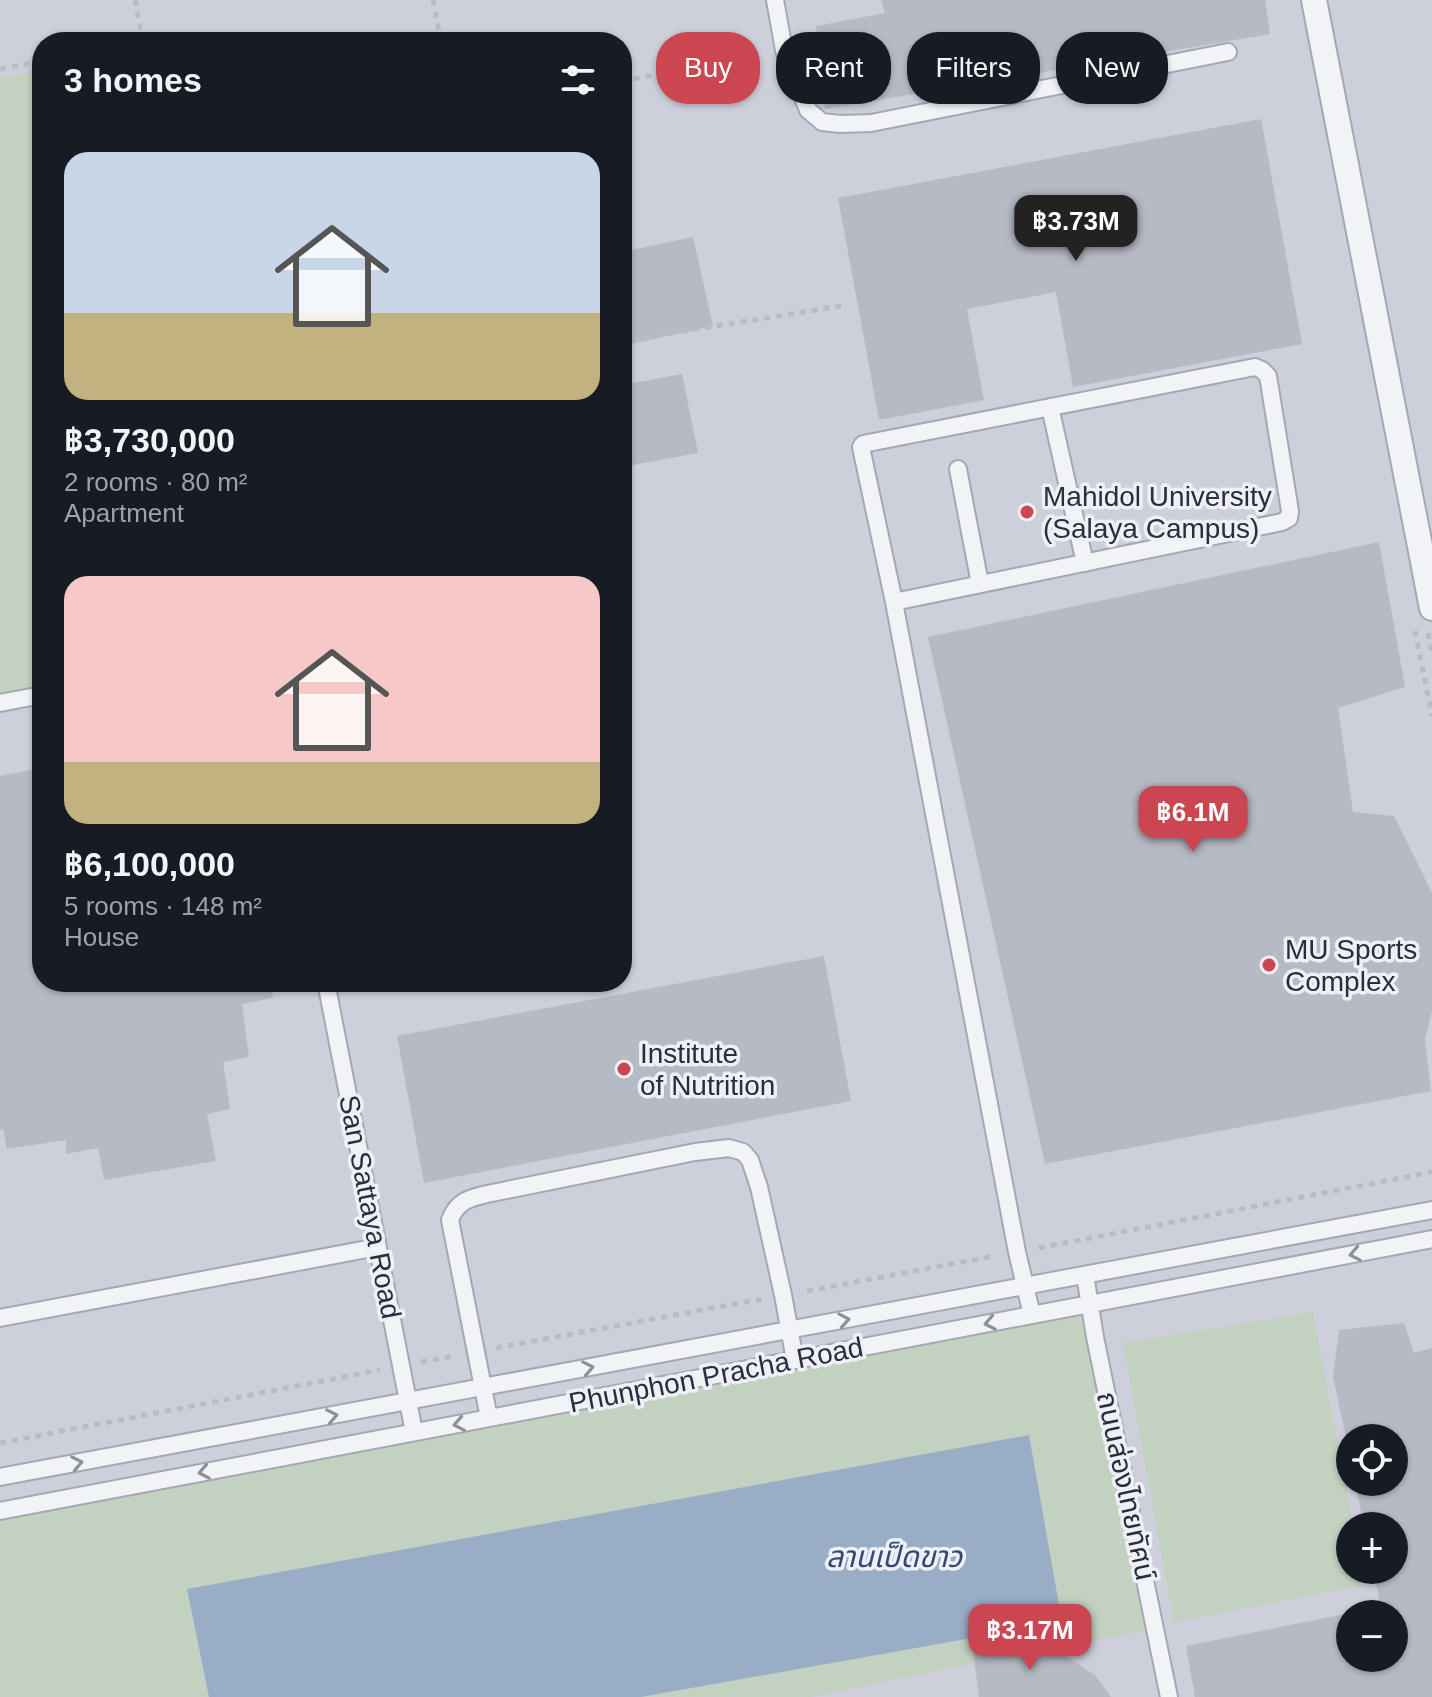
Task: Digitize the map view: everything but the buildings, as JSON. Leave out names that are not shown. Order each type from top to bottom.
[{"type":"street","points":[[1314,0],[1432,608]]},
{"type":"lane","points":[[775,0],[781,32]]},
{"type":"lane","points":[[806,104],[822,122],[871,123],[1228,52]]},
{"type":"lane","points":[[894,602],[1282,522],[1289,518],[1268,376],[1255,367],[861,445],[894,602],[1017,1252],[1032,1315]]},
{"type":"lane","points":[[1050,407],[1085,563]]},
{"type":"lane","points":[[958,469],[980,584]]},
{"type":"lane","points":[[0,703],[32,697]]},
{"type":"lane","name":"San Sattaya Road","points":[[328,992],[414,1432]]},
{"type":"lane","points":[[489,1418],[450,1220],[458,1205],[467,1199],[487,1194],[695,1152],[729,1148],[743,1152],[750,1160],[759,1187],[795,1360]]},
{"type":"lane","name":"Phunphon Pracha Road","points":[[0,1477],[1432,1210]]},
{"type":"lane","name":"Phunphon Pracha Road","points":[[0,1511],[1432,1239]]},
{"type":"lane","points":[[0,1318],[378,1247]]},
{"type":"lane","name":"ถนนส่องไทยทัศน์","points":[[1085,1275],[1169,1697]]},
{"type":"path","points":[[135,0],[141,32]]},
{"type":"path","points":[[433,0],[439,32]]},
{"type":"path","points":[[632,79],[776,52]]},
{"type":"path","points":[[0,69],[32,63]]},
{"type":"path","points":[[632,339],[847,305]]},
{"type":"path","points":[[0,1443],[1432,1172]]},
{"type":"shaded area","name":"Mahidol University (Salaya Campus)","points":[[0,0],[1432,0],[1432,1697],[0,1697]]},
{"type":"green space","points":[[32,72],[32,697],[0,703],[0,79]]},
{"type":"green space","points":[[1089,1304],[1156,1629],[810,1697],[0,1697],[0,1511]]},
{"type":"green space","points":[[1313,1312],[1336,1435],[1336,1496],[1347,1496],[1350,1512],[1336,1512],[1336,1584],[1364,1585],[1174,1622],[1123,1343]]},
{"type":"water","name":"ลานเป็ดขาว","points":[[1029,1435],[1062,1622],[641,1697],[209,1697],[187,1589]]},
{"type":"place","name":"Mahidol University (Salaya Campus)","points":[[1027,512]]},
{"type":"place","name":"MU Sports Complex","points":[[1269,965]]},
{"type":"place","name":"Institute of Nutrition","points":[[624,1069]]}]
